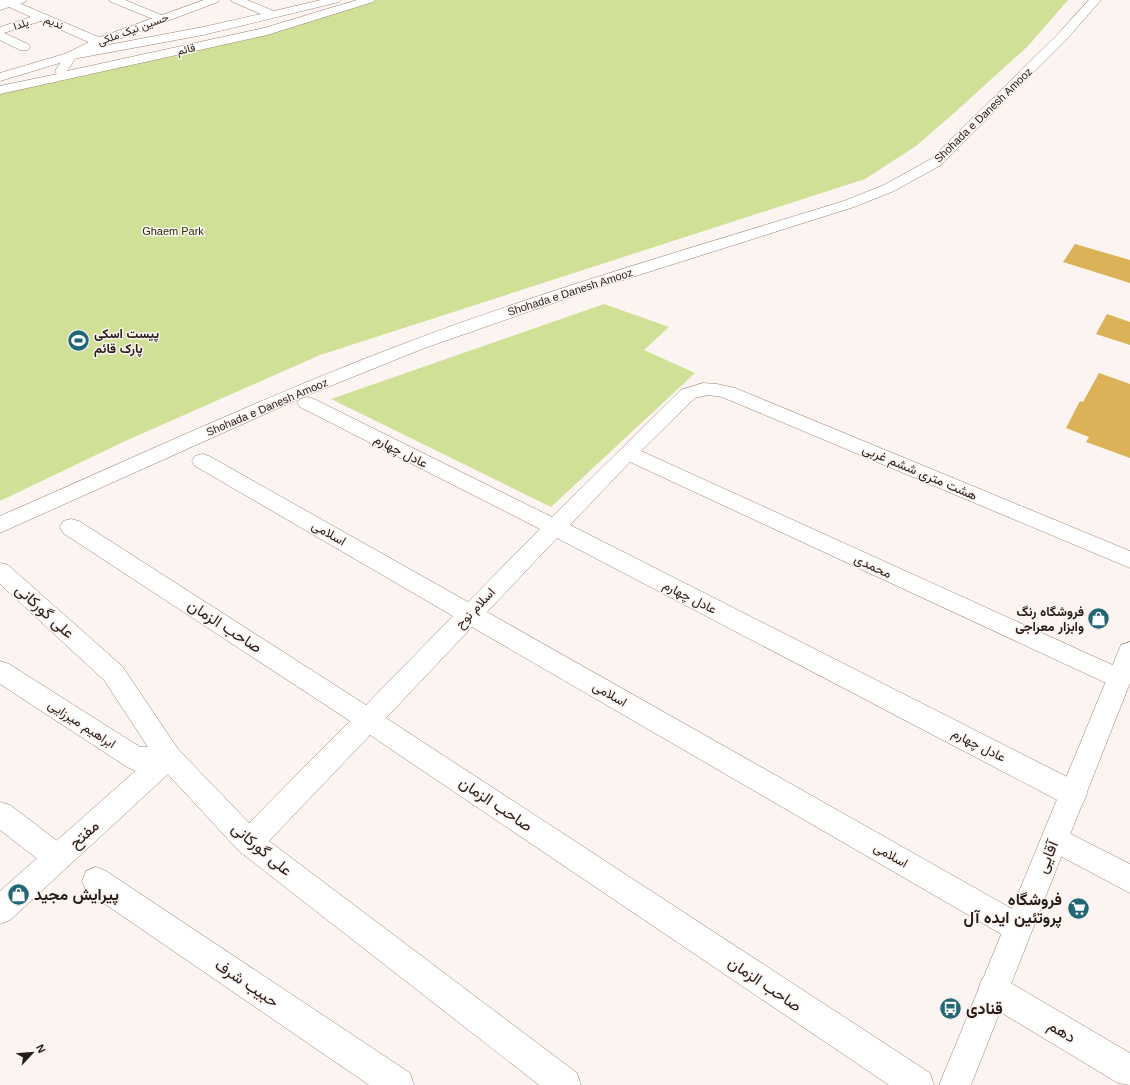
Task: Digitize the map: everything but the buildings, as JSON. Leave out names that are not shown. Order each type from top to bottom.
[{"type":"street","points":[[115,0],[203,31]]},
{"type":"street","name":"حسین نیک ملکی","points":[[61,71],[72,56],[99,42],[214,0]]},
{"type":"street","points":[[237,0],[274,14]]},
{"type":"street","points":[[0,77],[72,56],[203,31],[335,0]]},
{"type":"street","name":"قائم","points":[[0,85],[260,27],[352,0]]},
{"type":"street","name":"قائم","points":[[0,90],[267,31],[370,0]]},
{"type":"street","points":[[0,511],[310,376],[420,333],[643,259],[842,197],[903,172],[924,158],[960,125],[1070,17],[1082,0]]},
{"type":"street","name":"Shohada e Danesh Amooz","points":[[0,525],[296,393],[416,345],[576,289],[849,204],[889,188],[936,162],[1061,38],[1095,0]]},
{"type":"street","name":"ندیم","points":[[8,2],[99,42]]},
{"type":"street","name":"یلدا","points":[[0,31],[41,17]]},
{"type":"street","points":[[0,36],[24,47]]},
{"type":"street","name":"اسلام نوح","points":[[249,842],[627,453],[688,394],[697,389],[708,388]]},
{"type":"street","name":"هشت متری ششم غربی","points":[[708,388],[728,392],[1130,560]]},
{"type":"street","name":"عادل چهارم","points":[[306,403],[554,527],[1073,794]]},
{"type":"street","name":"محمدی","points":[[627,453],[1119,679]]},
{"type":"street","name":"اسلامی","points":[[202,461],[1018,928]]},
{"type":"street","name":"صاحب الزمان","points":[[71,527],[368,719],[918,1085]]},
{"type":"street","name":"علی گورکانی","points":[[0,571],[113,673],[169,757],[249,842],[566,1085]]},
{"type":"street","name":"آقایی","points":[[955,1085],[1130,652]]},
{"type":"street","name":"ابراهیم میرزایی","points":[[0,671],[136,760],[169,757]]},
{"type":"street","name":"مفتح","points":[[0,910],[169,757]]},
{"type":"street","points":[[0,814],[58,858]]},
{"type":"street","points":[[1055,839],[1130,879]]},
{"type":"street","name":"حبیب شرف","points":[[96,881],[398,1085]]},
{"type":"street","name":"دهم","points":[[993,990],[1130,1071]]},
{"type":"green space","name":"Ghaem Park","points":[[372,0],[1068,0],[1028,46],[953,114],[916,146],[865,179],[320,355],[123,442],[0,501],[0,94],[287,28]]},
{"type":"green space","points":[[604,304],[669,327],[644,350],[695,373],[551,507],[331,399]]},
{"type":"place","name":"پیست اسکی پارک قائم","points":[[78,340]]},
{"type":"place","name":"فروشگاه رنگ وابزار معراجی","points":[[1099,618]]},
{"type":"place","name":"پیرایش مجید","points":[[18,894]]},
{"type":"place","name":"فروشگاه پروتئین ایده آل","points":[[1078,908]]},
{"type":"place","name":"قنادی","points":[[950,1008]]}]
